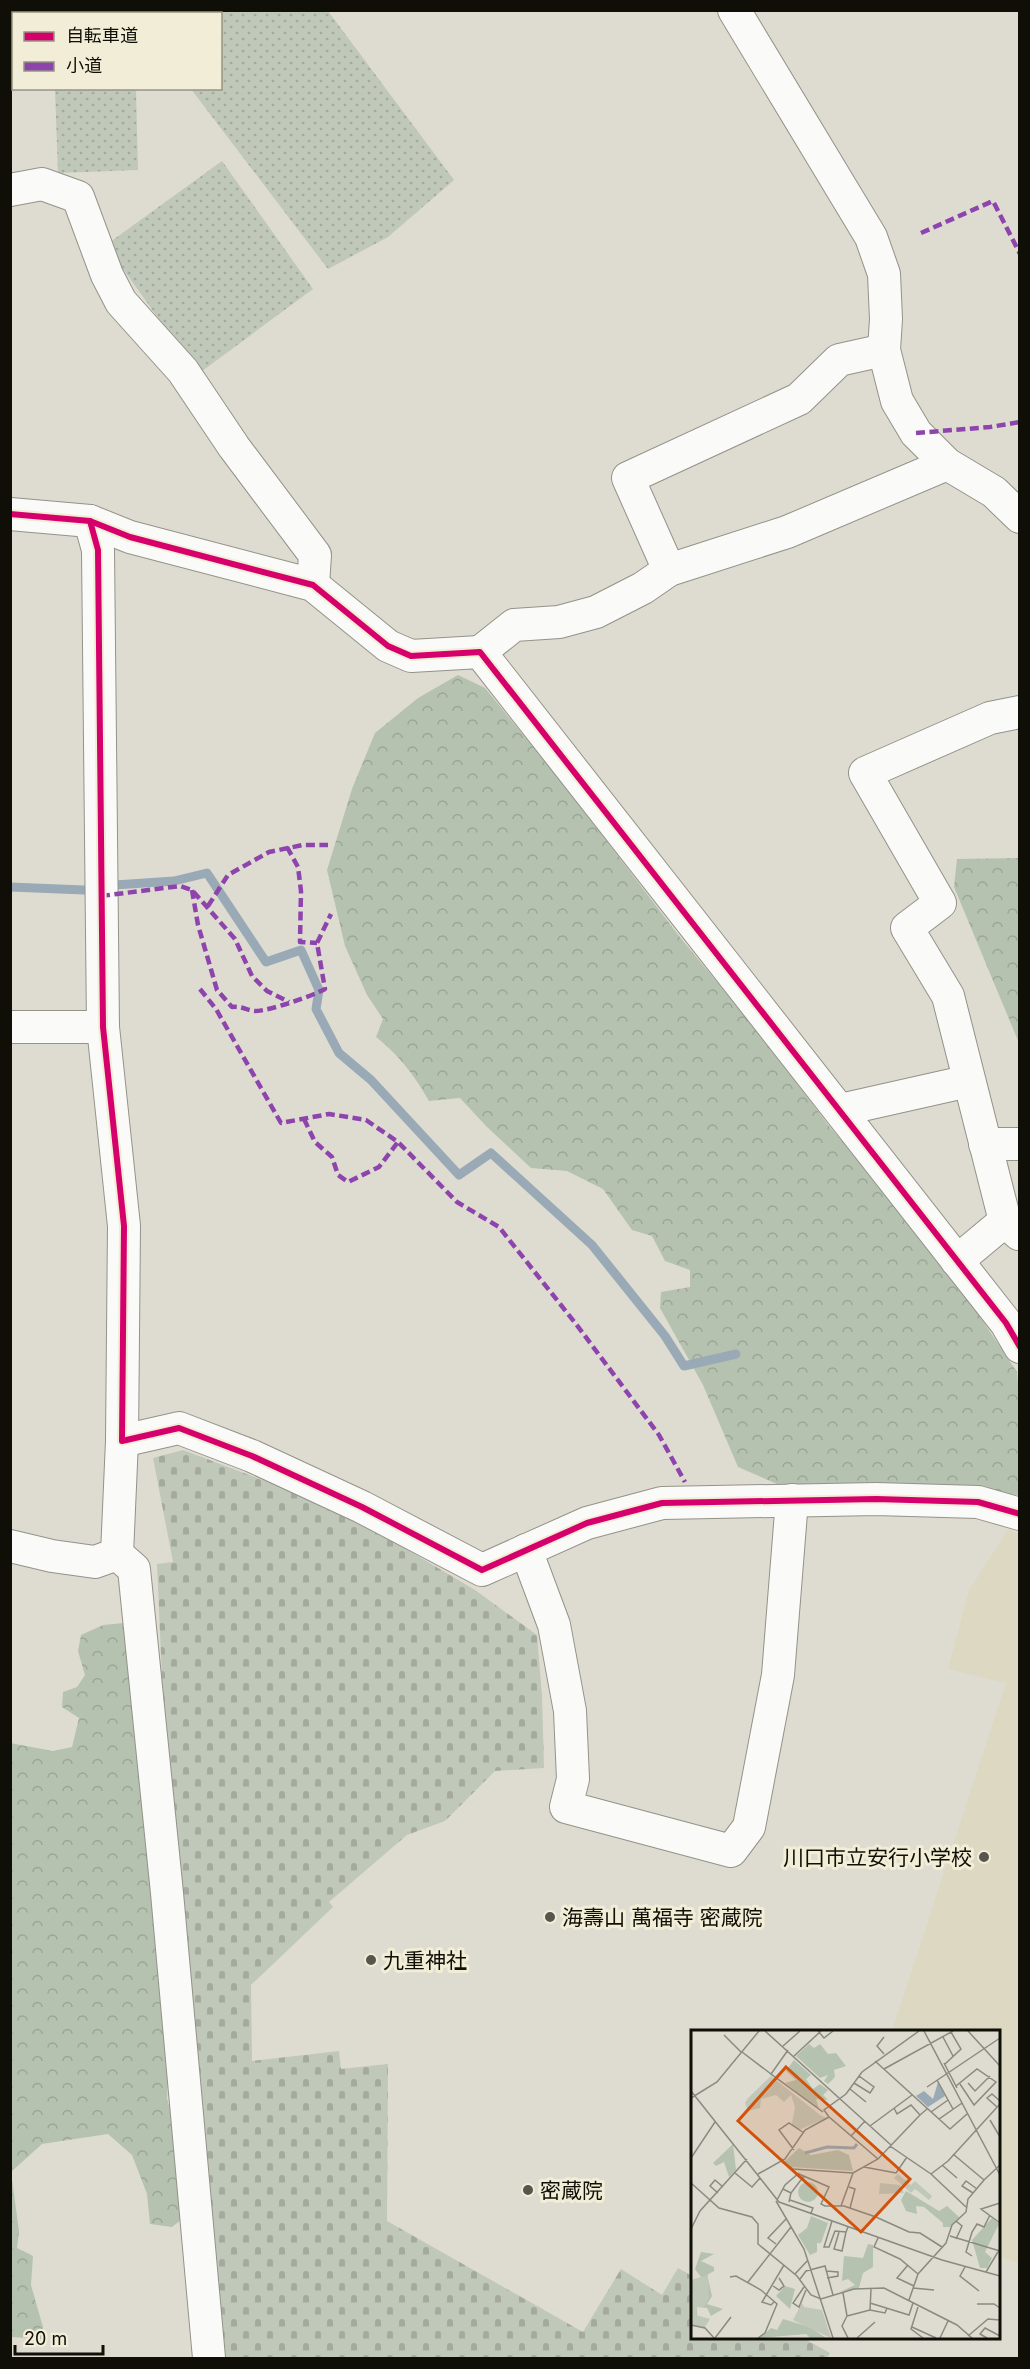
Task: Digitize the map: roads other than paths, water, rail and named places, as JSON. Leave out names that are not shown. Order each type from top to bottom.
[{"type":"street","points":[[734,10],[871,237],[884,274],[886,319],[884,350],[897,401],[916,433],[947,464],[994,492],[1020,517]]},
{"type":"street","points":[[10,190],[42,184],[78,197],[107,275],[122,302],[183,370],[234,447],[315,555],[313,585]]},
{"type":"street","points":[[669,570],[628,478],[799,399],[839,360],[884,350]]},
{"type":"street","points":[[10,514],[90,521],[129,537],[313,585],[388,646],[411,657],[480,652],[514,625],[559,622],[596,612],[642,588],[669,570],[788,532],[947,464]]},
{"type":"street","points":[[90,521],[98,550],[103,1026],[124,1226],[122,1441],[117,1554]]},
{"type":"street","points":[[480,652],[1006,1323],[1020,1347]]},
{"type":"street","points":[[957,1261],[1012,1228],[986,1144],[948,996],[907,928],[940,903],[865,773],[990,718],[1020,712]]},
{"type":"street","points":[[10,1027],[103,1026]]},
{"type":"street","points":[[840,1110],[969,1081]]},
{"type":"street","points":[[986,1144],[1020,1144]]},
{"type":"street","points":[[122,1441],[180,1428],[252,1456],[362,1507],[482,1570],[587,1523],[662,1503],[876,1499],[978,1502],[1020,1514]]},
{"type":"street","points":[[526,1550],[554,1626],[570,1711],[573,1779],[566,1807],[731,1851],[749,1827],[778,1675],[792,1500]]},
{"type":"street","points":[[10,1546],[52,1556],[95,1562],[117,1554]]},
{"type":"street","points":[[117,1554],[134,1569],[167,1893],[209,2358]]},
{"type":"waterway","points":[[115,885],[174,881],[207,873],[266,962],[301,950],[319,990],[316,1009],[339,1053],[371,1080],[459,1175],[491,1153],[592,1245],[665,1336],[684,1366],[736,1354]]},
{"type":"waterway","points":[[10,887],[84,890]]},
{"type":"place","name":"川口市立安行小学校","points":[[984,1857]]},
{"type":"place","name":"海壽山 萬福寺 密蔵院","points":[[550,1917]]},
{"type":"place","name":"九重神社","points":[[371,1960]]},
{"type":"place","name":"密蔵院","points":[[528,2190]]}]
